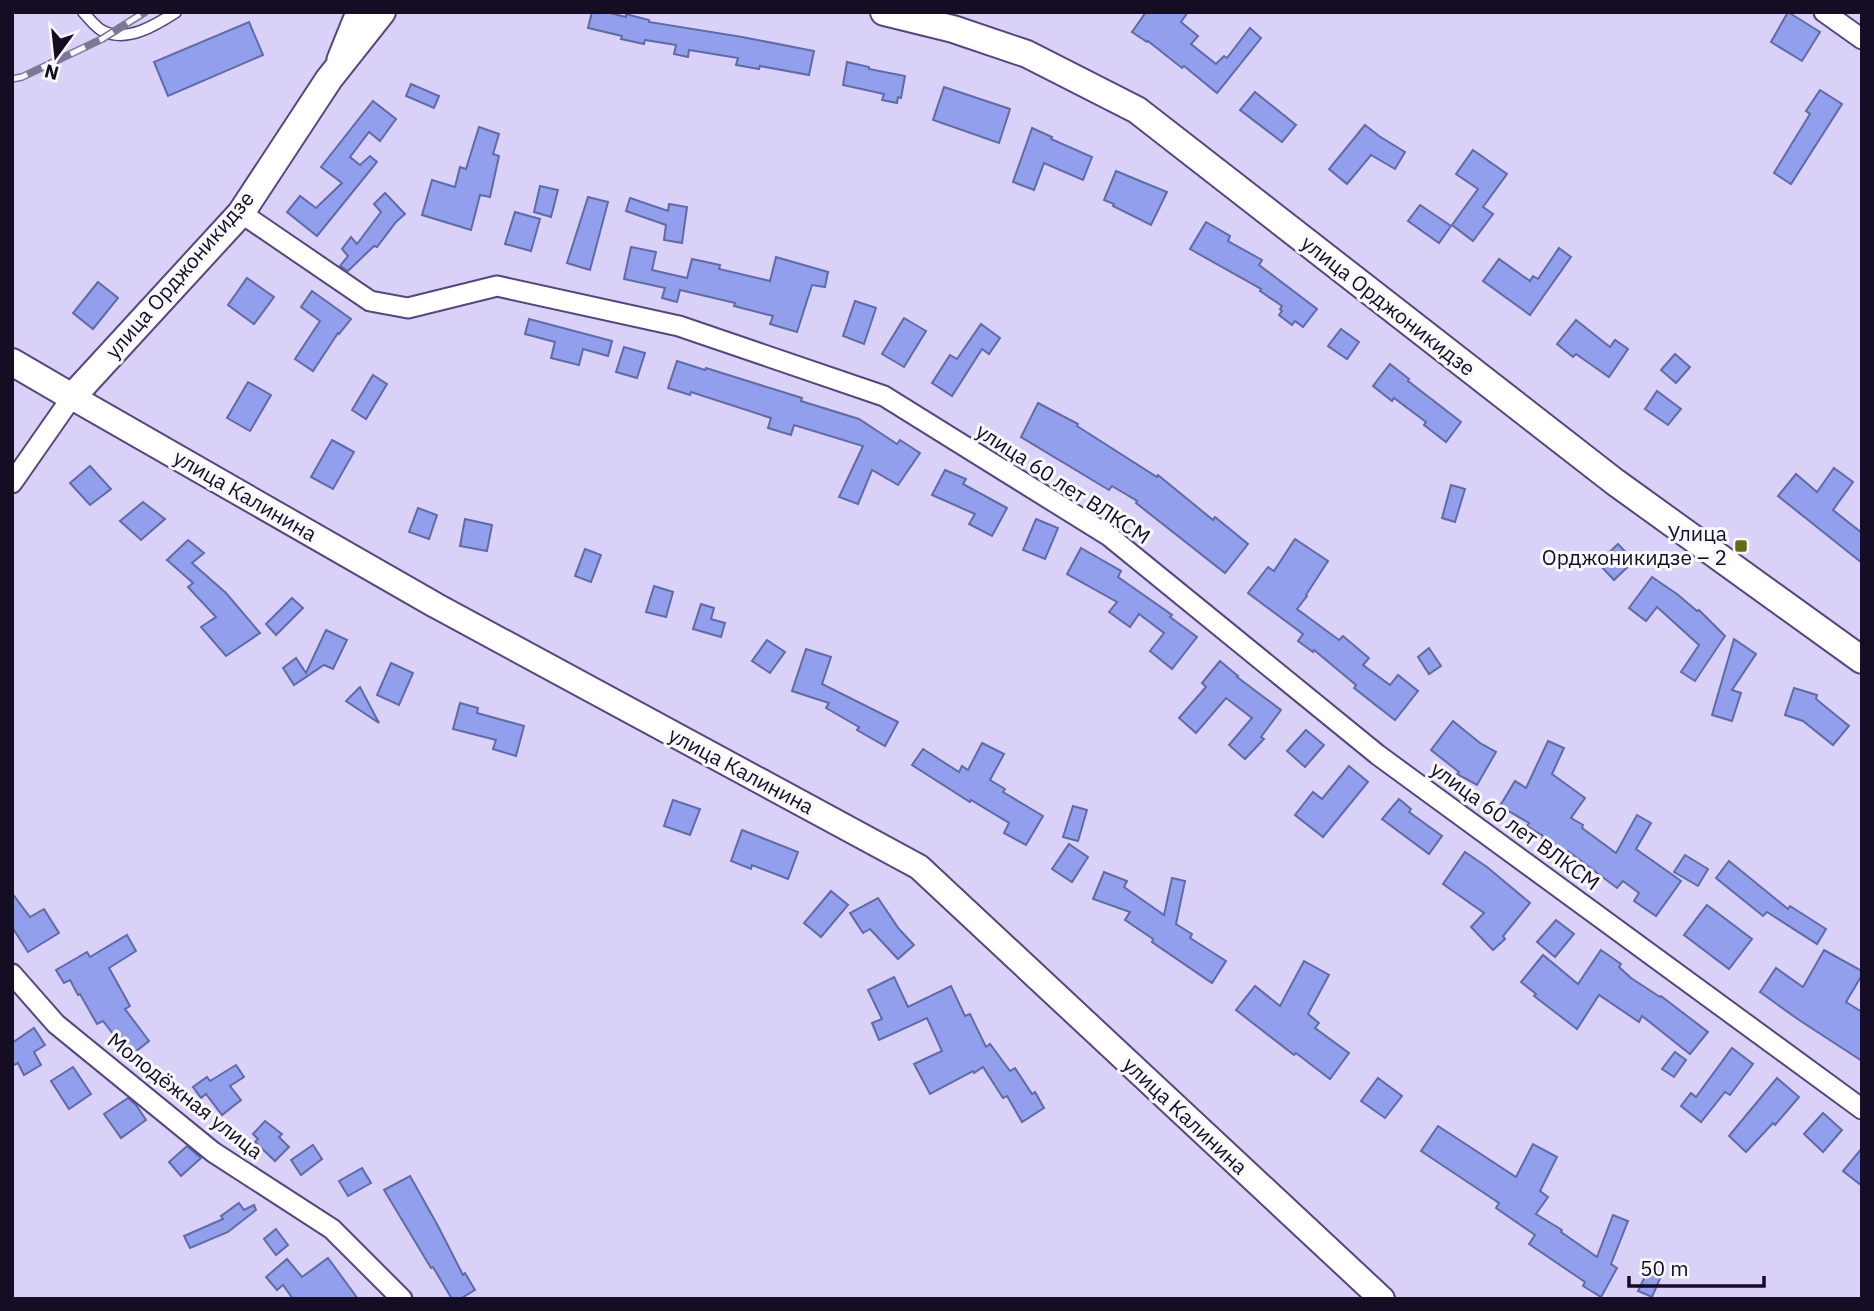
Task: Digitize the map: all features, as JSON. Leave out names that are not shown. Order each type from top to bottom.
[{"type":"main road","name":"улица Орджоникидзе","points":[[72,397],[241,213],[329,79],[382,12]]},
{"type":"main road","name":"улица Орджоникидзе","points":[[884,12],[953,29],[1027,54],[1137,110],[1615,482],[1862,660]]},
{"type":"main road","name":"улица Калинина","points":[[12,362],[72,397]]},
{"type":"street","points":[[329,79],[356,12]]},
{"type":"street","points":[[1824,12],[1862,39]]},
{"type":"street","name":"улица 60 лет ВЛКСМ","points":[[241,213],[370,302],[408,308],[497,286],[679,326],[884,396],[1109,536],[1378,755],[1862,1109]]},
{"type":"street","points":[[12,483],[72,397]]},
{"type":"street","name":"улица Калинина","points":[[72,397],[435,605],[919,867],[1382,1299]]},
{"type":"street","name":"Молодёжная улица","points":[[12,974],[57,1024],[213,1152],[332,1229],[402,1299]]},
{"type":"lane","points":[[83,12],[102,31],[121,37],[158,24],[176,12]]},
{"type":"building","points":[[592,12],[626,17],[626,14],[649,22],[814,51],[809,75],[760,66],[759,69],[736,65],[738,58],[689,50],[688,57],[674,54],[676,45],[645,40],[644,44],[621,39],[622,36],[588,28]]},
{"type":"building","points":[[1146,12],[1188,12],[1181,22],[1198,36],[1191,44],[1216,64],[1224,56],[1227,58],[1250,28],[1261,38],[1217,93],[1184,66],[1182,68],[1132,32]]},
{"type":"building","points":[[1788,12],[1820,32],[1802,61],[1771,42]]},
{"type":"building","points":[[249,22],[263,55],[168,96],[154,62]]},
{"type":"building","points":[[847,62],[905,76],[901,98],[898,97],[897,103],[882,100],[884,94],[843,85]]},
{"type":"building","points":[[411,84],[439,96],[434,108],[406,96]]},
{"type":"building","points":[[944,87],[1010,109],[999,143],[933,120]]},
{"type":"building","points":[[1820,90],[1842,104],[1791,184],[1774,173],[1810,114],[1806,111]]},
{"type":"building","points":[[1255,92],[1296,125],[1282,142],[1240,110]]},
{"type":"building","points":[[373,101],[396,119],[380,141],[369,132],[350,157],[360,165],[370,156],[377,162],[317,236],[287,212],[300,196],[316,208],[342,183],[321,167]]},
{"type":"building","points":[[1365,125],[1405,152],[1395,169],[1371,155],[1347,184],[1329,169]]},
{"type":"building","points":[[479,127],[499,134],[493,154],[499,156],[490,197],[480,195],[471,230],[422,215],[432,180],[455,187],[460,167],[466,169]]},
{"type":"building","points":[[1032,128],[1092,157],[1083,180],[1044,163],[1034,190],[1013,182]]},
{"type":"building","points":[[1473,150],[1507,174],[1483,207],[1493,214],[1473,241],[1452,225],[1478,189],[1456,174]]},
{"type":"building","points":[[1116,171],[1167,192],[1151,225],[1104,200]]},
{"type":"building","points":[[540,186],[558,190],[551,217],[534,212]]},
{"type":"building","points":[[385,193],[405,214],[377,247],[374,246],[348,271],[340,266],[348,256],[342,249],[351,237],[357,244],[381,212],[374,204]]},
{"type":"building","points":[[588,197],[608,202],[590,270],[567,263]]},
{"type":"building","points":[[630,198],[668,211],[669,204],[687,207],[682,243],[664,240],[666,225],[626,211]]},
{"type":"building","points":[[1420,205],[1451,226],[1439,243],[1408,221]]},
{"type":"building","points":[[515,212],[540,219],[531,251],[505,244]]},
{"type":"building","points":[[1206,222],[1230,236],[1228,241],[1262,260],[1259,265],[1317,309],[1303,327],[1295,321],[1292,325],[1279,315],[1282,306],[1260,291],[1261,289],[1190,249]]},
{"type":"building","points":[[631,247],[656,252],[652,270],[687,278],[692,259],[720,265],[719,269],[770,281],[776,257],[828,272],[825,287],[812,285],[797,332],[770,324],[773,316],[734,306],[735,303],[680,290],[677,302],[662,298],[665,288],[624,279]]},
{"type":"building","points":[[1559,248],[1571,257],[1530,315],[1483,281],[1499,259],[1530,281],[1533,276],[1538,279]]},
{"type":"building","points":[[247,278],[274,297],[254,324],[228,305]]},
{"type":"building","points":[[98,282],[118,298],[93,329],[73,313]]},
{"type":"building","points":[[312,291],[351,319],[338,333],[313,371],[295,359],[320,321],[301,307]]},
{"type":"building","points":[[855,301],[876,308],[864,344],[843,336]]},
{"type":"building","points":[[904,318],[926,331],[904,367],[882,354]]},
{"type":"building","points":[[529,319],[612,341],[608,356],[583,349],[579,365],[551,358],[555,342],[525,334]]},
{"type":"building","points":[[1576,320],[1610,347],[1615,340],[1628,349],[1609,377],[1576,354],[1573,357],[1557,344]]},
{"type":"building","points":[[981,324],[1000,338],[989,354],[982,349],[952,396],[932,383],[950,355],[957,359]]},
{"type":"building","points":[[1341,329],[1359,342],[1347,359],[1328,346]]},
{"type":"building","points":[[624,347],[645,353],[637,378],[616,372]]},
{"type":"building","points":[[1675,354],[1690,367],[1676,383],[1661,370]]},
{"type":"building","points":[[677,361],[802,398],[801,401],[859,419],[897,444],[900,440],[920,453],[898,485],[872,470],[858,504],[839,497],[863,446],[794,425],[791,435],[768,428],[771,418],[691,392],[690,395],[668,388]]},
{"type":"building","points":[[1390,364],[1461,422],[1446,442],[1424,425],[1426,422],[1373,386]]},
{"type":"building","points":[[373,375],[387,384],[366,419],[352,410]]},
{"type":"building","points":[[248,382],[271,395],[250,431],[227,418]]},
{"type":"building","points":[[1657,391],[1681,409],[1668,425],[1645,409]]},
{"type":"building","points":[[1038,403],[1078,424],[1077,426],[1157,477],[1158,475],[1213,520],[1215,517],[1248,544],[1225,573],[1136,503],[1137,501],[1112,486],[1109,490],[1021,437]]},
{"type":"building","points":[[332,440],[354,452],[333,489],[311,477]]},
{"type":"building","points":[[90,466],[111,489],[90,505],[70,483]]},
{"type":"building","points":[[1834,468],[1853,482],[1833,510],[1862,533],[1862,563],[1778,496],[1796,474],[1817,492]]},
{"type":"building","points":[[945,470],[966,479],[963,484],[1007,508],[992,536],[969,524],[975,514],[932,495]]},
{"type":"building","points":[[1451,485],[1465,489],[1455,522],[1442,518]]},
{"type":"building","points":[[143,502],[165,519],[141,540],[120,521]]},
{"type":"building","points":[[418,508],[437,515],[429,539],[409,532]]},
{"type":"building","points":[[465,519],[492,525],[487,551],[460,546]]},
{"type":"building","points":[[1036,519],[1058,528],[1045,559],[1023,550]]},
{"type":"building","points":[[1295,539],[1328,561],[1297,609],[1339,640],[1343,636],[1369,658],[1363,665],[1390,685],[1398,675],[1418,691],[1395,720],[1354,688],[1356,685],[1314,650],[1313,652],[1298,641],[1303,634],[1248,593],[1268,567],[1274,571]]},
{"type":"building","points":[[188,540],[204,553],[192,563],[226,593],[260,633],[226,656],[201,627],[216,617],[188,587],[193,583],[167,560]]},
{"type":"building","points":[[1618,544],[1634,561],[1614,580],[1598,563]]},
{"type":"building","points":[[1081,548],[1121,571],[1118,577],[1172,615],[1170,617],[1197,637],[1172,669],[1150,651],[1164,633],[1139,614],[1130,627],[1109,612],[1117,602],[1067,574]]},
{"type":"building","points":[[585,549],[601,555],[591,582],[575,576]]},
{"type":"building","points":[[1652,577],[1699,610],[1725,636],[1695,681],[1681,672],[1699,645],[1657,607],[1646,621],[1629,608]]},
{"type":"building","points":[[654,586],[673,592],[666,617],[646,612]]},
{"type":"building","points":[[292,598],[303,608],[276,635],[266,624]]},
{"type":"building","points":[[701,604],[714,608],[711,619],[725,623],[721,637],[693,629]]},
{"type":"building","points":[[326,630],[347,640],[333,669],[324,665],[294,685],[283,668],[296,658],[306,673]]},
{"type":"building","points":[[1734,639],[1756,654],[1732,690],[1741,693],[1732,721],[1712,715]]},
{"type":"building","points":[[767,640],[785,652],[770,673],[752,661]]},
{"type":"building","points":[[1429,648],[1441,666],[1429,674],[1418,657]]},
{"type":"building","points":[[806,649],[831,657],[822,684],[898,722],[885,746],[826,708],[829,703],[792,691]]},
{"type":"building","points":[[1220,661],[1281,710],[1261,737],[1264,739],[1245,759],[1229,745],[1252,718],[1226,698],[1196,733],[1179,718],[1206,687],[1202,683]]},
{"type":"building","points":[[391,663],[413,673],[399,705],[377,695]]},
{"type":"building","points":[[360,687],[379,723],[346,701]]},
{"type":"building","points":[[1794,688],[1817,695],[1816,699],[1849,726],[1833,745],[1803,721],[1785,715]]},
{"type":"building","points":[[460,703],[478,708],[477,713],[524,726],[516,756],[493,749],[496,740],[453,729]]},
{"type":"building","points":[[1453,721],[1496,752],[1477,785],[1457,774],[1459,772],[1431,750]]},
{"type":"building","points":[[1306,730],[1324,745],[1305,767],[1287,751]]},
{"type":"building","points":[[1548,741],[1564,748],[1552,774],[1585,798],[1571,818],[1583,825],[1582,828],[1616,853],[1637,815],[1651,823],[1636,849],[1681,881],[1656,916],[1634,901],[1639,893],[1623,881],[1617,888],[1568,851],[1567,853],[1542,838],[1543,836],[1527,826],[1529,823],[1500,806],[1515,781],[1526,788]]},
{"type":"building","points":[[982,743],[1004,754],[990,780],[1005,789],[1003,792],[1043,816],[1026,845],[1004,833],[1009,823],[912,765],[923,749],[959,772],[962,766],[968,770]]},
{"type":"building","points":[[1349,766],[1368,782],[1323,837],[1295,815],[1313,792],[1322,799]]},
{"type":"building","points":[[1399,799],[1411,809],[1409,812],[1442,836],[1429,854],[1382,819]]},
{"type":"building","points":[[673,800],[700,809],[690,835],[664,826]]},
{"type":"building","points":[[1073,806],[1087,810],[1078,841],[1063,837]]},
{"type":"building","points":[[742,830],[798,852],[788,879],[752,865],[751,869],[731,861]]},
{"type":"building","points":[[1069,844],[1088,857],[1072,882],[1052,869]]},
{"type":"building","points":[[1465,852],[1530,903],[1503,936],[1505,939],[1493,950],[1471,927],[1484,913],[1443,884]]},
{"type":"building","points":[[1685,855],[1708,869],[1698,886],[1674,872]]},
{"type":"building","points":[[1729,861],[1788,909],[1790,906],[1826,929],[1817,944],[1767,912],[1763,916],[1716,878]]},
{"type":"building","points":[[1104,872],[1127,881],[1124,887],[1164,915],[1172,878],[1185,881],[1176,924],[1192,934],[1190,938],[1226,961],[1212,983],[1125,920],[1130,912],[1093,899]]},
{"type":"building","points":[[831,891],[848,905],[821,937],[804,923]]},
{"type":"building","points":[[12,893],[30,917],[44,909],[59,933],[28,952],[12,927]]},
{"type":"building","points":[[878,898],[899,929],[914,945],[898,959],[870,929],[863,933],[850,913]]},
{"type":"building","points":[[1707,905],[1752,939],[1729,969],[1684,935]]},
{"type":"building","points":[[1556,920],[1574,934],[1555,957],[1537,942]]},
{"type":"building","points":[[127,935],[136,951],[109,968],[130,1006],[125,1009],[149,1041],[130,1056],[103,1021],[97,1024],[70,980],[64,983],[56,970],[87,952],[90,957]]},
{"type":"building","points":[[1601,950],[1621,964],[1619,967],[1631,978],[1661,996],[1708,1032],[1690,1054],[1642,1016],[1639,1022],[1599,995],[1577,1029],[1534,996],[1536,994],[1521,982],[1543,955],[1578,984]]},
{"type":"building","points":[[1824,950],[1862,971],[1846,1002],[1862,1012],[1862,1061],[1760,992],[1776,968],[1803,987]]},
{"type":"building","points":[[1304,961],[1329,975],[1308,1014],[1319,1023],[1315,1028],[1349,1053],[1330,1079],[1236,1010],[1255,986],[1280,1006]]},
{"type":"building","points":[[894,977],[908,1007],[951,986],[965,1016],[970,1014],[986,1047],[990,1044],[1010,1071],[1015,1068],[1032,1094],[1035,1092],[1044,1108],[1022,1122],[1007,1096],[1003,1098],[983,1067],[930,1094],[914,1064],[942,1051],[927,1018],[879,1040],[872,1023],[882,1019],[868,990]]},
{"type":"building","points":[[34,1028],[45,1045],[34,1052],[41,1065],[24,1075],[18,1063],[12,1066],[12,1043]]},
{"type":"building","points":[[1732,1048],[1753,1064],[1730,1095],[1725,1092],[1701,1122],[1681,1106],[1691,1093],[1696,1097]]},
{"type":"building","points":[[1675,1052],[1686,1060],[1674,1077],[1662,1069]]},
{"type":"building","points":[[236,1065],[244,1077],[230,1086],[241,1100],[222,1115],[206,1094],[201,1098],[193,1087],[207,1077],[210,1081]]},
{"type":"building","points":[[73,1067],[91,1094],[69,1109],[51,1081]]},
{"type":"building","points":[[1378,1078],[1402,1096],[1385,1118],[1361,1101]]},
{"type":"building","points":[[1777,1078],[1799,1097],[1775,1125],[1773,1123],[1746,1152],[1729,1136]]},
{"type":"building","points":[[128,1098],[146,1120],[121,1138],[104,1114]]},
{"type":"building","points":[[1823,1113],[1842,1130],[1823,1152],[1804,1134]]},
{"type":"building","points":[[265,1121],[282,1134],[279,1137],[289,1147],[275,1161],[255,1142],[258,1139],[253,1134]]},
{"type":"building","points":[[1438,1126],[1516,1177],[1533,1144],[1557,1157],[1540,1191],[1548,1197],[1536,1214],[1597,1257],[1613,1215],[1628,1221],[1611,1264],[1617,1268],[1601,1297],[1583,1286],[1585,1282],[1529,1244],[1535,1235],[1496,1208],[1499,1203],[1421,1151]]},
{"type":"building","points":[[313,1145],[322,1159],[301,1175],[291,1160]]},
{"type":"building","points":[[187,1146],[201,1158],[181,1176],[169,1162]]},
{"type":"building","points":[[1862,1148],[1862,1186],[1843,1171]]},
{"type":"building","points":[[362,1168],[371,1183],[348,1196],[339,1181]]},
{"type":"building","points":[[410,1176],[463,1275],[465,1273],[475,1290],[460,1299],[452,1299],[384,1190]]},
{"type":"building","points":[[239,1203],[244,1210],[254,1205],[256,1210],[228,1232],[190,1248],[184,1236],[223,1219],[221,1216]]},
{"type":"building","points":[[276,1229],[288,1245],[276,1255],[264,1239]]},
{"type":"building","points":[[328,1258],[358,1299],[293,1299],[283,1285],[277,1290],[266,1277],[287,1259],[302,1277]]},
{"type":"building","points":[[1648,1270],[1661,1276],[1652,1297],[1638,1291]]},
{"type":"railway","points":[[12,79],[22,77],[102,39],[145,12]]},
{"type":"place","name":"Улица Орджоникидзе – 2","points":[[1741,546]]}]
